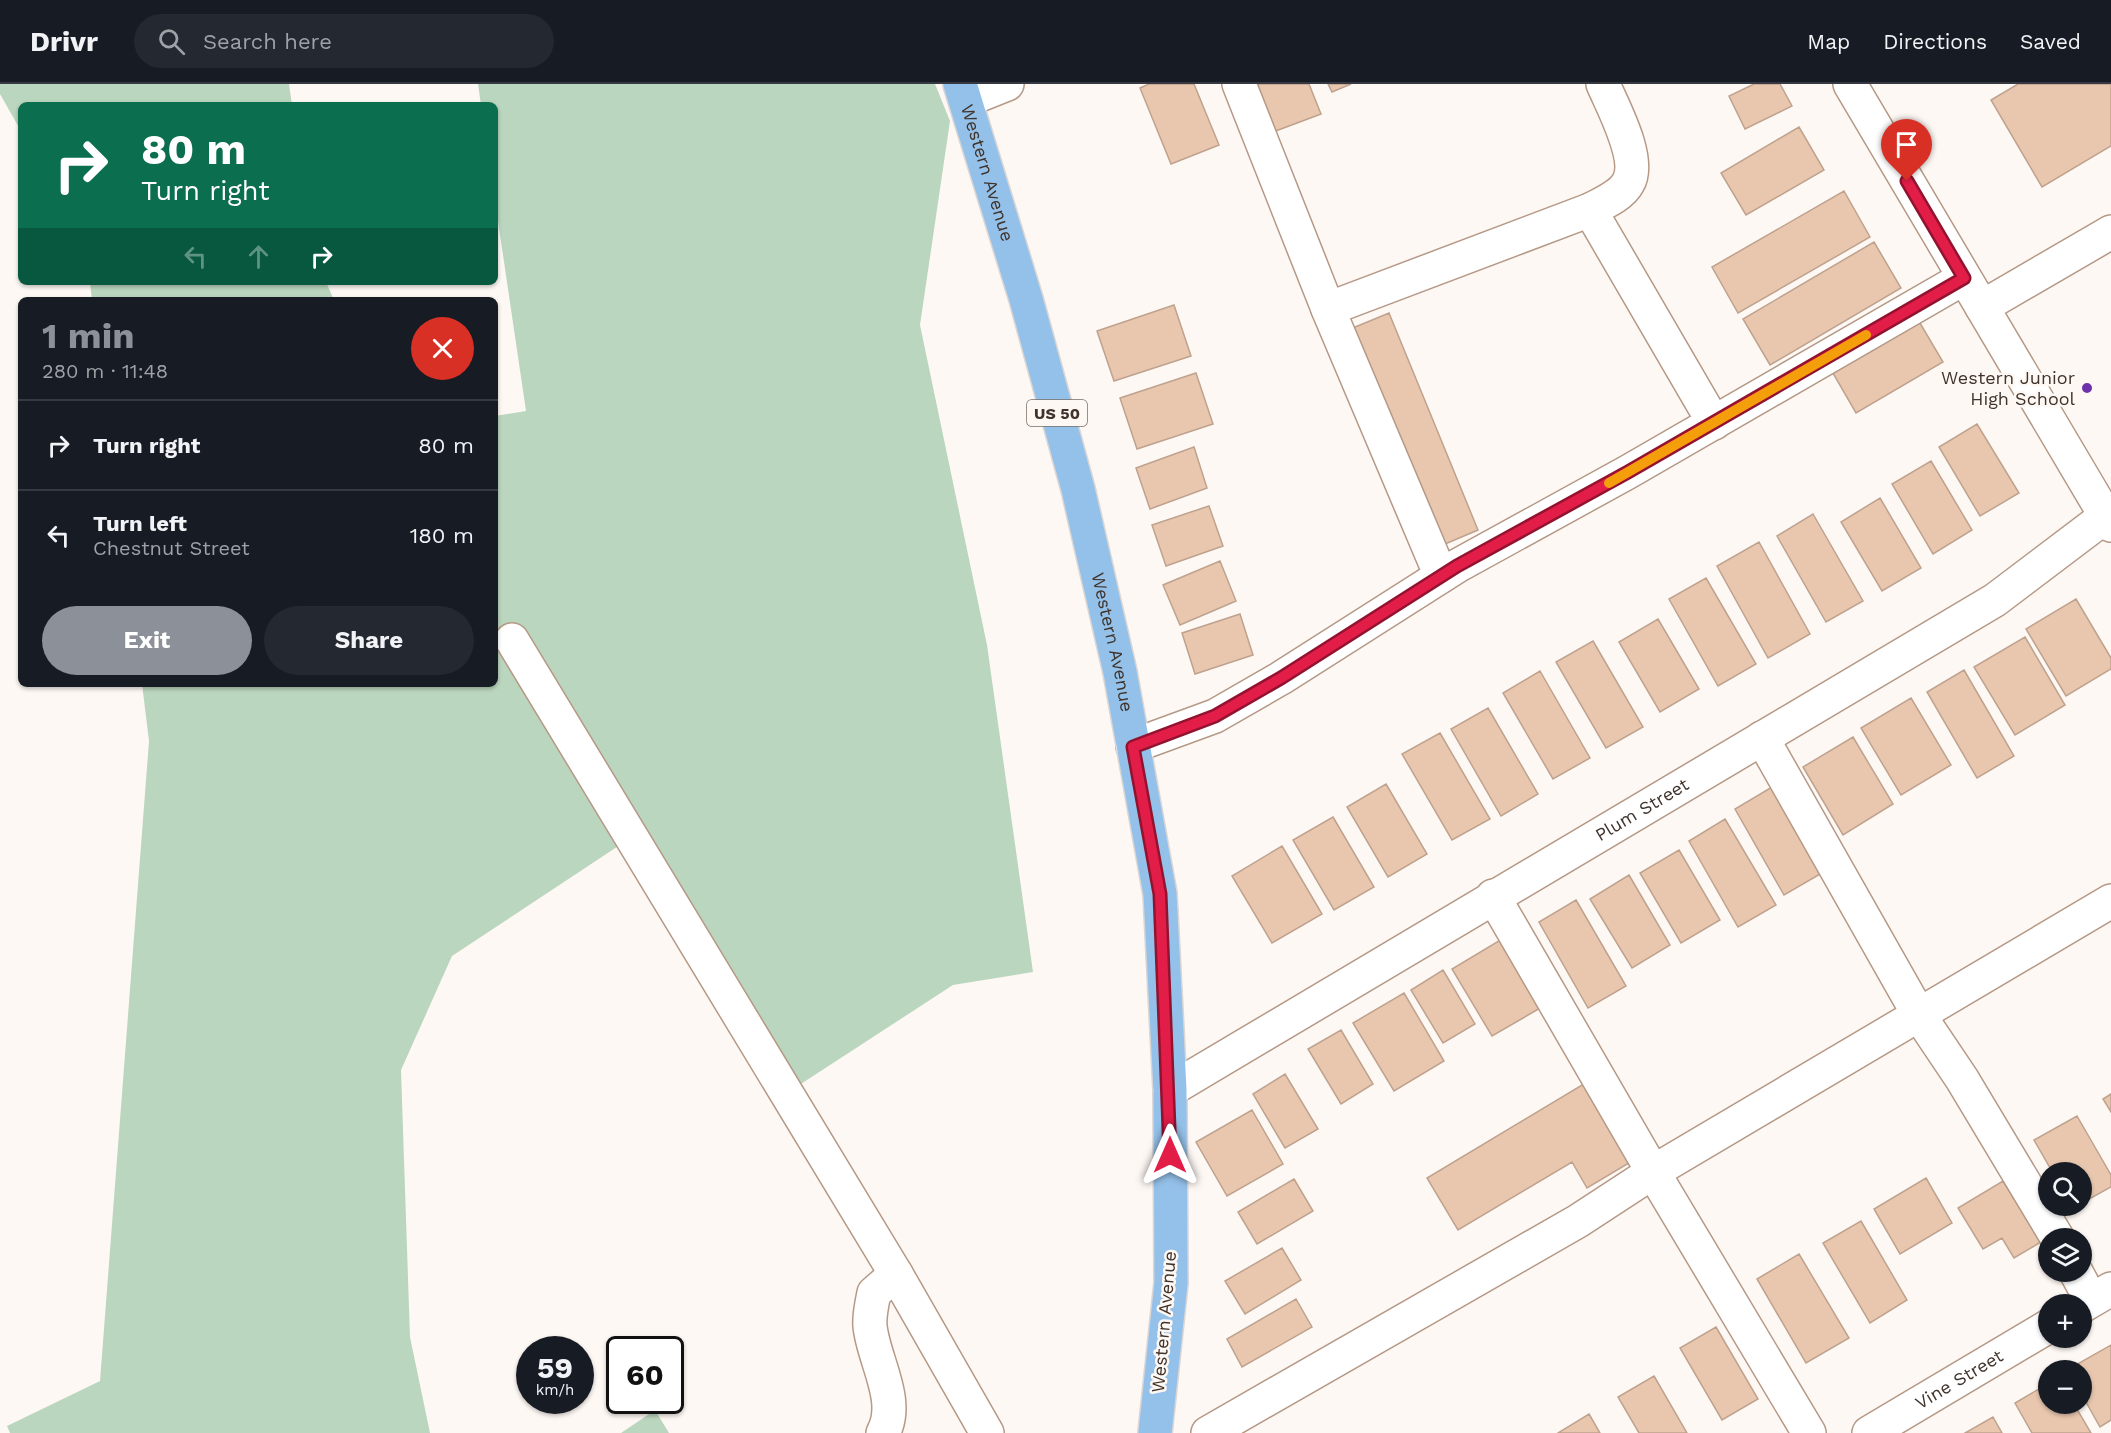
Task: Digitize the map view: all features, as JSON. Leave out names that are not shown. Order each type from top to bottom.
[{"type":"main road","name":"Western Avenue","points":[[964,92],[1078,489],[1120,672],[1160,894],[1170,1090],[1171,1283],[1155,1433]]},
{"type":"street","points":[[964,92],[1007,84]]},
{"type":"street","points":[[1239,84],[1328,309],[1441,576]]},
{"type":"street","points":[[1328,309],[1590,210],[1614,197],[1629,182],[1633,161],[1603,84]]},
{"type":"street","points":[[1850,84],[2108,520]]},
{"type":"street","points":[[1590,210],[1714,423]]},
{"type":"street","points":[[1982,307],[2111,232]]},
{"type":"street","points":[[1133,747],[1215,716],[1281,678],[1441,576],[1714,423],[1964,278]]},
{"type":"street","name":"Plum Street","points":[[1170,1090],[1493,896],[1995,600],[2108,520]]},
{"type":"street","points":[[512,640],[896,1274],[987,1433]]},
{"type":"street","points":[[1762,738],[1919,1015],[1962,1079],[2051,1228]]},
{"type":"street","points":[[1493,896],[1653,1173],[1809,1433]]},
{"type":"street","points":[[1208,1433],[1578,1221],[1653,1173],[2111,902]]},
{"type":"street","points":[[883,1433],[886,1427],[888,1396],[870,1325],[874,1293],[896,1274]]},
{"type":"street","points":[[2083,1282],[2095,1298]]},
{"type":"street","name":"Vine Street","points":[[1869,1433],[2038,1333]]},
{"type":"green space","points":[[0,84],[289,84],[292,102],[18,102],[18,126],[0,94]]},
{"type":"green space","points":[[478,84],[935,84],[950,121],[920,325],[987,645],[1033,972],[953,985],[787,1093],[632,837],[452,956],[401,1070],[410,1337],[430,1433],[10,1433],[7,1426],[100,1381],[149,741],[142,687],[498,687],[498,416],[526,411],[498,221],[498,102],[481,102]]},
{"type":"green space","points":[[90,285],[327,285],[333,297],[92,297]]},
{"type":"green space","points":[[649,1414],[657,1414],[669,1433],[621,1433]]},
{"type":"building","points":[[1149,84],[1194,84],[1219,145],[1171,164],[1140,88]]},
{"type":"building","points":[[1254,84],[1309,84],[1321,114],[1273,132]]},
{"type":"building","points":[[1328,84],[1351,84],[1332,92]]},
{"type":"building","points":[[1754,84],[1780,84],[1792,106],[1745,129],[1729,96]]},
{"type":"building","points":[[2018,84],[2111,84],[2111,146],[2042,187],[1991,100]]},
{"type":"building","points":[[1799,127],[1824,170],[1746,215],[1721,173]]},
{"type":"building","points":[[1844,191],[1870,237],[1738,313],[1712,267]]},
{"type":"building","points":[[1874,242],[1901,288],[1770,365],[1743,319]]},
{"type":"building","points":[[1174,305],[1191,356],[1114,381],[1097,331]]},
{"type":"building","points":[[1389,313],[1478,530],[1438,547],[1348,330]]},
{"type":"building","points":[[1917,318],[1943,362],[1856,413],[1830,368]]},
{"type":"building","points":[[1196,373],[1213,424],[1137,449],[1120,398]]},
{"type":"building","points":[[1977,424],[2019,493],[1980,516],[1939,447]]},
{"type":"building","points":[[1194,447],[1207,488],[1150,509],[1136,468]]},
{"type":"building","points":[[1931,461],[1972,530],[1933,554],[1892,484]]},
{"type":"building","points":[[1880,498],[1921,568],[1882,591],[1841,522]]},
{"type":"building","points":[[1209,506],[1223,546],[1166,566],[1152,525]]},
{"type":"building","points":[[1813,514],[1863,601],[1826,622],[1777,536]]},
{"type":"building","points":[[1759,542],[1810,634],[1768,658],[1717,566]]},
{"type":"building","points":[[1220,561],[1236,601],[1180,625],[1163,585]]},
{"type":"building","points":[[1706,578],[1756,664],[1718,686],[1669,599]]},
{"type":"building","points":[[2076,599],[2111,658],[2111,669],[2066,696],[2026,629]]},
{"type":"building","points":[[1240,614],[1253,655],[1195,674],[1182,633]]},
{"type":"building","points":[[1658,619],[1699,689],[1660,712],[1619,642]]},
{"type":"building","points":[[2025,637],[2065,705],[2015,735],[1974,667]]},
{"type":"building","points":[[1593,641],[1643,727],[1606,748],[1556,662]]},
{"type":"building","points":[[1964,670],[2014,756],[1977,778],[1927,692]]},
{"type":"building","points":[[1540,671],[1590,758],[1553,779],[1503,693]]},
{"type":"building","points":[[1911,698],[1951,765],[1901,795],[1861,728]]},
{"type":"building","points":[[1488,708],[1538,794],[1501,816],[1451,729]]},
{"type":"building","points":[[1440,733],[1490,819],[1452,840],[1402,754]]},
{"type":"building","points":[[1853,737],[1893,804],[1843,835],[1803,767]]},
{"type":"building","points":[[1386,784],[1427,854],[1388,877],[1347,807]]},
{"type":"building","points":[[1772,787],[1822,873],[1784,895],[1735,809]]},
{"type":"building","points":[[1333,817],[1374,887],[1334,910],[1293,840]]},
{"type":"building","points":[[1725,819],[1776,905],[1738,927],[1689,841]]},
{"type":"building","points":[[1282,846],[1322,914],[1272,943],[1232,876]]},
{"type":"building","points":[[1679,850],[1720,920],[1681,943],[1640,873]]},
{"type":"building","points":[[1629,875],[1670,945],[1632,968],[1590,899]]},
{"type":"building","points":[[1576,900],[1626,986],[1588,1008],[1539,922]]},
{"type":"building","points":[[1502,939],[1542,1007],[1492,1036],[1452,969]]},
{"type":"building","points":[[1443,970],[1475,1024],[1443,1043],[1411,990]]},
{"type":"building","points":[[1404,993],[1444,1061],[1394,1091],[1353,1023]]},
{"type":"building","points":[[1341,1030],[1373,1084],[1341,1104],[1308,1049]]},
{"type":"building","points":[[1285,1074],[1318,1129],[1285,1148],[1253,1094]]},
{"type":"building","points":[[1587,1082],[1634,1160],[1587,1188],[1572,1162],[1458,1230],[1427,1178]]},
{"type":"building","points":[[2111,1094],[2111,1112],[2103,1099]]},
{"type":"building","points":[[1252,1110],[1283,1164],[1227,1196],[1196,1142]]},
{"type":"building","points":[[2077,1116],[2111,1175],[2111,1187],[2092,1197],[2092,1162],[2047,1162],[2034,1140]]},
{"type":"building","points":[[1926,1178],[1952,1223],[1900,1254],[1874,1209]]},
{"type":"building","points":[[1294,1179],[1313,1211],[1257,1244],[1238,1212]]},
{"type":"building","points":[[2003,1181],[2038,1237],[2038,1244],[2014,1258],[2002,1238],[1983,1249],[1958,1208]]},
{"type":"building","points":[[1861,1221],[1907,1300],[1870,1323],[1823,1243]]},
{"type":"building","points":[[1282,1248],[1301,1280],[1245,1314],[1225,1281]]},
{"type":"building","points":[[1799,1254],[1849,1338],[1806,1363],[1757,1279]]},
{"type":"building","points":[[1296,1299],[1312,1327],[1242,1367],[1227,1339]]},
{"type":"building","points":[[1716,1327],[1758,1399],[1722,1420],[1680,1348]]},
{"type":"building","points":[[2111,1345],[2111,1420],[2100,1427],[2092,1413],[2092,1360],[2085,1360]]},
{"type":"building","points":[[1654,1376],[1687,1433],[1639,1433],[1618,1397]]},
{"type":"building","points":[[2038,1389],[2038,1414],[2080,1414],[2091,1433],[2032,1433],[2015,1403]]},
{"type":"building","points":[[1589,1414],[1600,1433],[1558,1433]]},
{"type":"building","points":[[1993,1417],[2002,1433],[1965,1433]]},
{"type":"slow traffic","points":[[1609,483],[1866,335]]},
{"type":"place","name":"Western Junior High School","points":[[2087,388]]},
{"type":"route","points":[[1170,1155],[1170,1090],[1160,894],[1133,747],[1215,716],[1281,678],[1457,566],[1628,472],[1964,278],[1907,181]]}]
